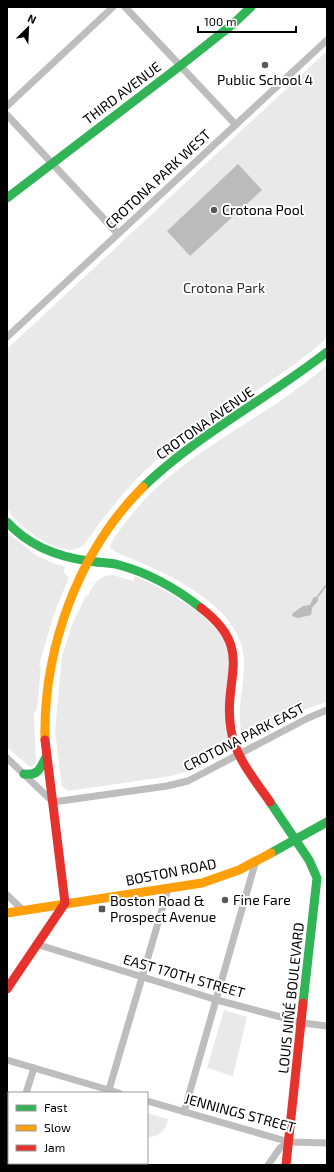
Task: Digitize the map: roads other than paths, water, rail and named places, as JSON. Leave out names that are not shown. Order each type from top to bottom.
[{"type":"street","points":[[7,106],[113,7]]},
{"type":"street","points":[[126,7],[236,125]]},
{"type":"street","name":"THIRD AVENUE","points":[[7,198],[180,66],[233,24],[251,7]]},
{"type":"street","name":"CROTONA PARK WEST","points":[[7,337],[327,40]]},
{"type":"street","points":[[7,115],[118,234]]},
{"type":"street","name":"CROTONA AVENUE","points":[[65,904],[46,757],[46,712],[53,654],[62,622],[93,549],[112,524],[156,475],[197,442],[285,384],[327,352]]},
{"type":"street","name":"LOUIS NIÑÉ BOULEVARD","points":[[7,522],[20,534],[49,551],[64,557],[87,562],[115,564],[150,577],[194,602],[210,614],[222,627],[234,653],[230,724],[239,755],[314,869],[318,883],[286,1165]]},
{"type":"street","name":"CROTONA PARK EAST","points":[[53,802],[178,784],[196,778],[308,718],[327,710]]},
{"type":"street","points":[[24,774],[33,775],[39,772],[46,757]]},
{"type":"street","points":[[7,758],[53,802]]},
{"type":"street","name":"BOSTON ROAD","points":[[7,913],[168,890],[217,879],[239,870],[327,822]]},
{"type":"street","points":[[184,1112],[256,860]]},
{"type":"street","points":[[7,1060],[108,1091],[168,890]]},
{"type":"street","points":[[7,895],[24,911]]},
{"type":"street","points":[[7,989],[36,944],[65,904]]},
{"type":"street","name":"EAST 170TH STREET","points":[[36,944],[217,1000],[303,1023],[327,1026]]},
{"type":"street","points":[[26,1092],[34,1068]]},
{"type":"street","name":"JENNINGS STREET","points":[[148,1101],[289,1142],[327,1143]]},
{"type":"street","points":[[268,1165],[280,1148],[289,1142]]},
{"type":"waterway","points":[[318,596],[327,584]]},
{"type":"place","name":"Public School 4","points":[[265,65]]},
{"type":"place","name":"Crotona Pool","points":[[214,210]]},
{"type":"place","name":"Fine Fare","points":[[225,900]]},
{"type":"place","name":"Boston Road & Prospect Avenue","points":[[102,909]]},
{"type":"park label","name":"Crotona Park","points":[[224,288]]}]
